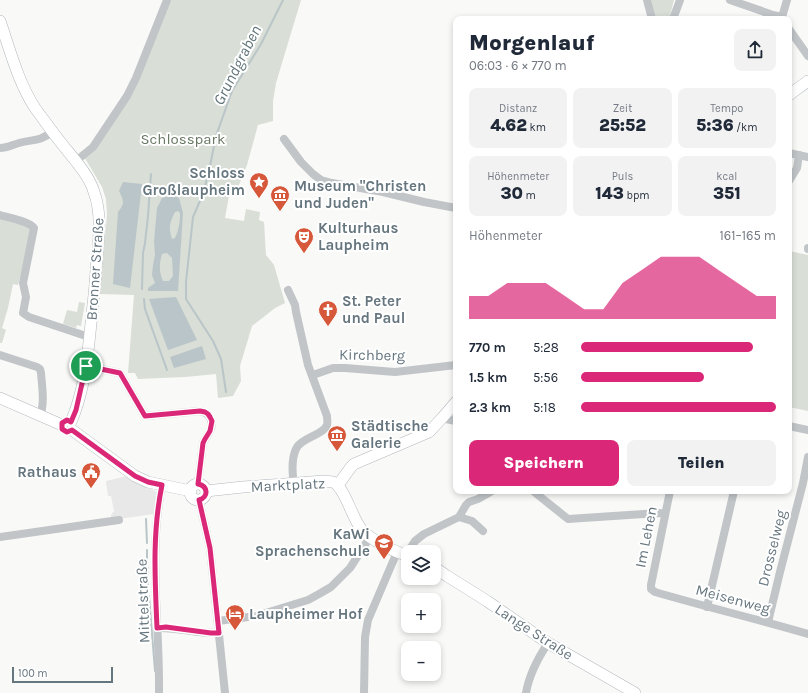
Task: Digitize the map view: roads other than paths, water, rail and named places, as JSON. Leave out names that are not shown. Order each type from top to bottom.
[{"type":"street","points":[[76,161],[93,146],[127,96],[136,78],[167,0]]},
{"type":"street","points":[[648,0],[651,16]]},
{"type":"street","points":[[675,16],[680,0]]},
{"type":"street","points":[[730,0],[776,16]]},
{"type":"street","points":[[783,16],[787,0]]},
{"type":"street","name":"Bronner Straße","points":[[0,21],[21,81],[34,107],[85,175],[94,191],[99,210],[94,295],[86,366],[76,410],[68,426]]},
{"type":"street","points":[[792,35],[808,56]]},
{"type":"street","points":[[792,93],[808,82]]},
{"type":"street","points":[[0,148],[8,147],[20,142],[41,139],[52,132]]},
{"type":"street","points":[[284,139],[309,170],[321,180],[332,184],[383,192],[453,207]]},
{"type":"street","points":[[792,154],[808,157]]},
{"type":"street","points":[[792,176],[797,168],[799,155]]},
{"type":"street","points":[[0,215],[28,223],[34,228],[23,283],[26,297],[22,313],[34,319],[90,336]]},
{"type":"street","points":[[288,290],[295,305],[308,365],[327,416],[325,428],[302,441],[297,446],[292,468],[294,484]]},
{"type":"street","points":[[0,355],[40,369],[42,411],[40,416]]},
{"type":"street","name":"Kirchberg","points":[[313,375],[333,368],[395,372],[453,365]]},
{"type":"street","points":[[86,366],[120,373],[145,416],[200,411],[205,412],[210,417],[210,431],[203,443],[198,491],[210,548],[225,693]]},
{"type":"street","name":"Marktplatz","points":[[0,398],[40,416],[68,426],[142,480],[198,491],[324,481],[333,482],[338,485],[351,467],[358,462],[429,432],[443,417]]},
{"type":"street","points":[[453,405],[443,417],[446,420],[453,421]]},
{"type":"street","points":[[792,427],[808,430]]},
{"type":"street","name":"Drosselweg","points":[[768,622],[803,483],[808,457]]},
{"type":"street","name":"Mittelstraße","points":[[160,693],[154,562],[157,515],[162,485]]},
{"type":"street","points":[[338,485],[361,529],[370,537],[388,548],[401,552]]},
{"type":"street","points":[[412,545],[424,534],[459,517],[466,505],[487,494]]},
{"type":"street","points":[[537,494],[568,519],[659,513],[665,514]]},
{"type":"street","name":"Im Lehen","points":[[651,589],[669,494]]},
{"type":"street","points":[[707,607],[733,494]]},
{"type":"street","points":[[459,517],[472,521],[483,530]]},
{"type":"street","points":[[0,538],[119,520]]},
{"type":"street","points":[[218,622],[256,616],[308,600],[320,594],[331,587],[350,568],[370,537]]},
{"type":"street","points":[[364,693],[365,637],[368,620],[394,563],[401,558]]},
{"type":"street","name":"Lange Straße","points":[[441,572],[487,601],[548,643],[635,693]]},
{"type":"street","name":"Meisenweg","points":[[651,589],[655,592],[707,607],[768,622],[808,634]]},
{"type":"street","points":[[157,628],[166,627],[219,633]]},
{"type":"street","points":[[526,693],[528,683],[543,650],[548,643]]},
{"type":"waterway","name":"Grundgraben","points":[[226,392],[221,359],[213,341],[186,299],[186,282],[193,217],[203,194],[216,136],[232,91],[261,44],[283,0]]},
{"type":"waterway","points":[[142,289],[143,253],[148,216],[151,174]]},
{"type":"waterway","points":[[144,299],[145,309],[167,370]]},
{"type":"waterway","points":[[146,519],[147,543]]},
{"type":"waterway","points":[[147,550],[147,561]]},
{"type":"waterway","points":[[148,568],[148,587]]},
{"type":"waterway","points":[[149,596],[155,671]]},
{"type":"place","name":"Schloss Großlaupheim","points":[[259,199]]},
{"type":"place","name":"Museum \"Christen und Juden\"","points":[[280,212]]},
{"type":"place","name":"Kulturhaus Laupheim","points":[[304,254]]},
{"type":"place","name":"St. Peter und Paul","points":[[328,327]]},
{"type":"place","name":"Städtische Galerie","points":[[337,452]]},
{"type":"place","name":"Rathaus","points":[[91,489]]},
{"type":"place","name":"KaWi Sprachenschule","points":[[384,560]]},
{"type":"place","name":"Laupheimer Hof","points":[[235,631]]},
{"type":"park label","name":"Schlosspark","points":[[183,139]]}]
